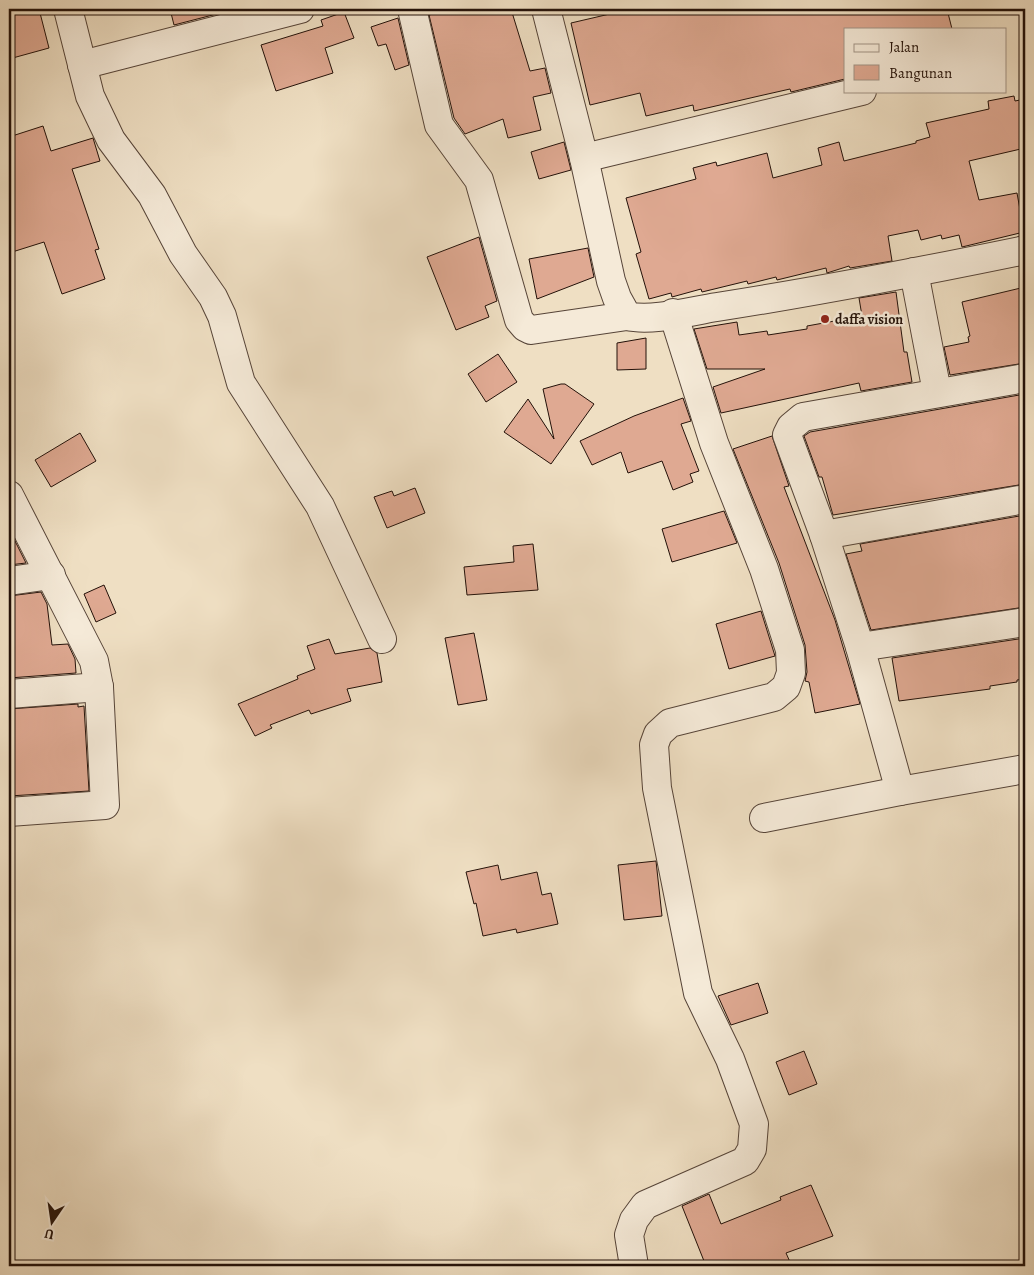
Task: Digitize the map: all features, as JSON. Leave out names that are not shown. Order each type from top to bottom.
[{"type":"street","points":[[68,9],[90,96],[111,140],[152,195],[183,254],[213,297],[222,316],[241,384],[320,506],[382,639]]},
{"type":"street","points":[[82,65],[300,9]]},
{"type":"street","points":[[412,9],[439,125],[479,180],[519,320],[525,327],[531,330],[627,316],[638,318],[673,313],[914,272],[1025,250]]},
{"type":"street","points":[[546,9],[584,158],[611,280],[617,298],[627,316]]},
{"type":"street","points":[[584,158],[858,92]]},
{"type":"street","points":[[914,272],[937,392]]},
{"type":"street","points":[[634,1266],[630,1251],[629,1235],[634,1220],[645,1205],[745,1162],[752,1149],[754,1124],[730,1059],[698,993],[656,788],[654,745],[658,734],[670,723],[774,697],[786,687],[791,673],[790,650],[764,569],[714,443],[673,313]]},
{"type":"street","points":[[900,790],[860,647],[824,535],[787,435],[791,427],[803,417],[1025,378]]},
{"type":"street","points":[[9,495],[94,661],[99,687],[105,805],[9,812]]},
{"type":"street","points":[[824,535],[1025,499]]},
{"type":"street","points":[[9,581],[51,575]]},
{"type":"street","points":[[860,647],[1025,622]]},
{"type":"street","points":[[9,694],[99,687]]},
{"type":"street","points":[[764,818],[900,790],[1025,769]]},
{"type":"building","points":[[39,9],[49,48],[9,59],[9,15]]},
{"type":"building","points":[[170,9],[232,9],[232,10],[174,25]]},
{"type":"building","points":[[454,9],[511,9],[530,71],[545,68],[551,93],[533,97],[541,130],[508,138],[503,119],[465,134],[454,118],[429,15]]},
{"type":"building","points":[[613,9],[947,9],[952,28],[844,28],[844,79],[791,92],[790,89],[694,111],[693,105],[646,116],[640,93],[590,105],[571,23],[614,13]]},
{"type":"building","points":[[344,12],[354,38],[325,48],[333,73],[276,91],[261,45],[323,26],[321,20]]},
{"type":"building","points":[[398,18],[409,65],[395,70],[386,44],[378,46],[371,27]]},
{"type":"building","points":[[1014,96],[1015,101],[1025,99],[1025,148],[969,161],[979,200],[1017,193],[1024,232],[962,247],[959,235],[942,239],[941,235],[921,240],[918,230],[888,236],[892,261],[850,268],[849,266],[827,273],[826,268],[777,280],[776,277],[748,284],[747,281],[702,292],[701,289],[672,297],[671,293],[649,299],[636,254],[641,252],[626,198],[696,179],[693,168],[716,162],[717,166],[767,153],[773,178],[822,165],[818,148],[839,142],[844,161],[916,143],[916,141],[930,137],[926,123],[989,109],[988,101]]},
{"type":"building","points":[[43,126],[51,151],[93,138],[100,161],[72,169],[99,249],[95,250],[105,279],[62,294],[44,242],[9,253],[9,137]]},
{"type":"building","points":[[564,142],[571,170],[539,179],[531,152]]},
{"type":"building","points":[[479,237],[497,301],[485,306],[489,317],[456,330],[427,257]]},
{"type":"building","points":[[588,248],[594,277],[537,299],[529,259]]},
{"type":"building","points":[[1025,287],[1025,363],[950,375],[944,347],[969,342],[968,337],[970,336],[962,302]]},
{"type":"building","points":[[896,292],[904,352],[907,352],[912,382],[861,391],[859,383],[721,413],[713,387],[765,369],[707,369],[694,329],[737,322],[739,335],[767,331],[768,335],[807,329],[807,326],[862,316],[859,298]]},
{"type":"building","points":[[646,338],[646,369],[617,370],[617,343]]},
{"type":"building","points":[[498,354],[517,382],[486,402],[468,374]]},
{"type":"building","points":[[565,384],[594,404],[551,464],[504,432],[528,399],[554,439],[543,389]]},
{"type":"building","points":[[1025,394],[1025,484],[833,515],[822,477],[819,477],[804,436],[810,432]]},
{"type":"building","points":[[683,398],[691,421],[681,424],[699,471],[690,474],[693,482],[673,490],[662,461],[628,473],[621,452],[592,465],[580,441],[634,416]]},
{"type":"building","points":[[80,433],[96,461],[51,487],[35,460]]},
{"type":"building","points":[[772,436],[789,486],[784,487],[835,620],[860,704],[815,713],[809,682],[805,681],[807,672],[805,645],[779,563],[733,449]]},
{"type":"building","points":[[415,488],[425,513],[387,528],[374,497],[392,491],[394,496]]},
{"type":"building","points":[[724,511],[737,543],[672,562],[662,529]]},
{"type":"building","points":[[1025,515],[1025,607],[871,630],[846,554],[862,551],[860,544]]},
{"type":"building","points":[[9,529],[26,563],[9,565]]},
{"type":"building","points":[[533,544],[538,590],[467,595],[464,567],[514,562],[513,546]]},
{"type":"building","points":[[104,585],[116,613],[96,622],[84,594]]},
{"type":"building","points":[[41,592],[47,604],[52,645],[68,644],[75,659],[76,673],[9,678],[9,596]]},
{"type":"building","points":[[761,611],[775,656],[729,669],[716,624]]},
{"type":"building","points":[[474,633],[487,700],[458,705],[445,638]]},
{"type":"building","points":[[1025,638],[1025,679],[990,686],[990,689],[899,701],[892,658]]},
{"type":"building","points":[[329,639],[335,654],[370,648],[377,653],[382,682],[347,689],[351,701],[311,714],[309,710],[270,725],[272,728],[255,736],[238,704],[298,679],[297,676],[315,669],[307,646]]},
{"type":"building","points":[[78,704],[78,707],[84,706],[89,791],[9,796],[9,709]]},
{"type":"building","points":[[656,861],[662,916],[624,920],[618,865]]},
{"type":"building","points":[[498,865],[501,880],[537,872],[542,895],[551,893],[558,924],[517,933],[516,929],[483,936],[476,903],[474,904],[466,872]]},
{"type":"building","points":[[758,983],[768,1013],[731,1025],[718,996]]},
{"type":"building","points":[[804,1051],[817,1084],[789,1095],[776,1062]]},
{"type":"building","points":[[811,1185],[833,1236],[786,1253],[790,1262],[780,1266],[706,1266],[682,1206],[709,1194],[721,1224],[781,1200],[780,1197]]},
{"type":"place","name":"daffa vision","points":[[825,319]]}]
